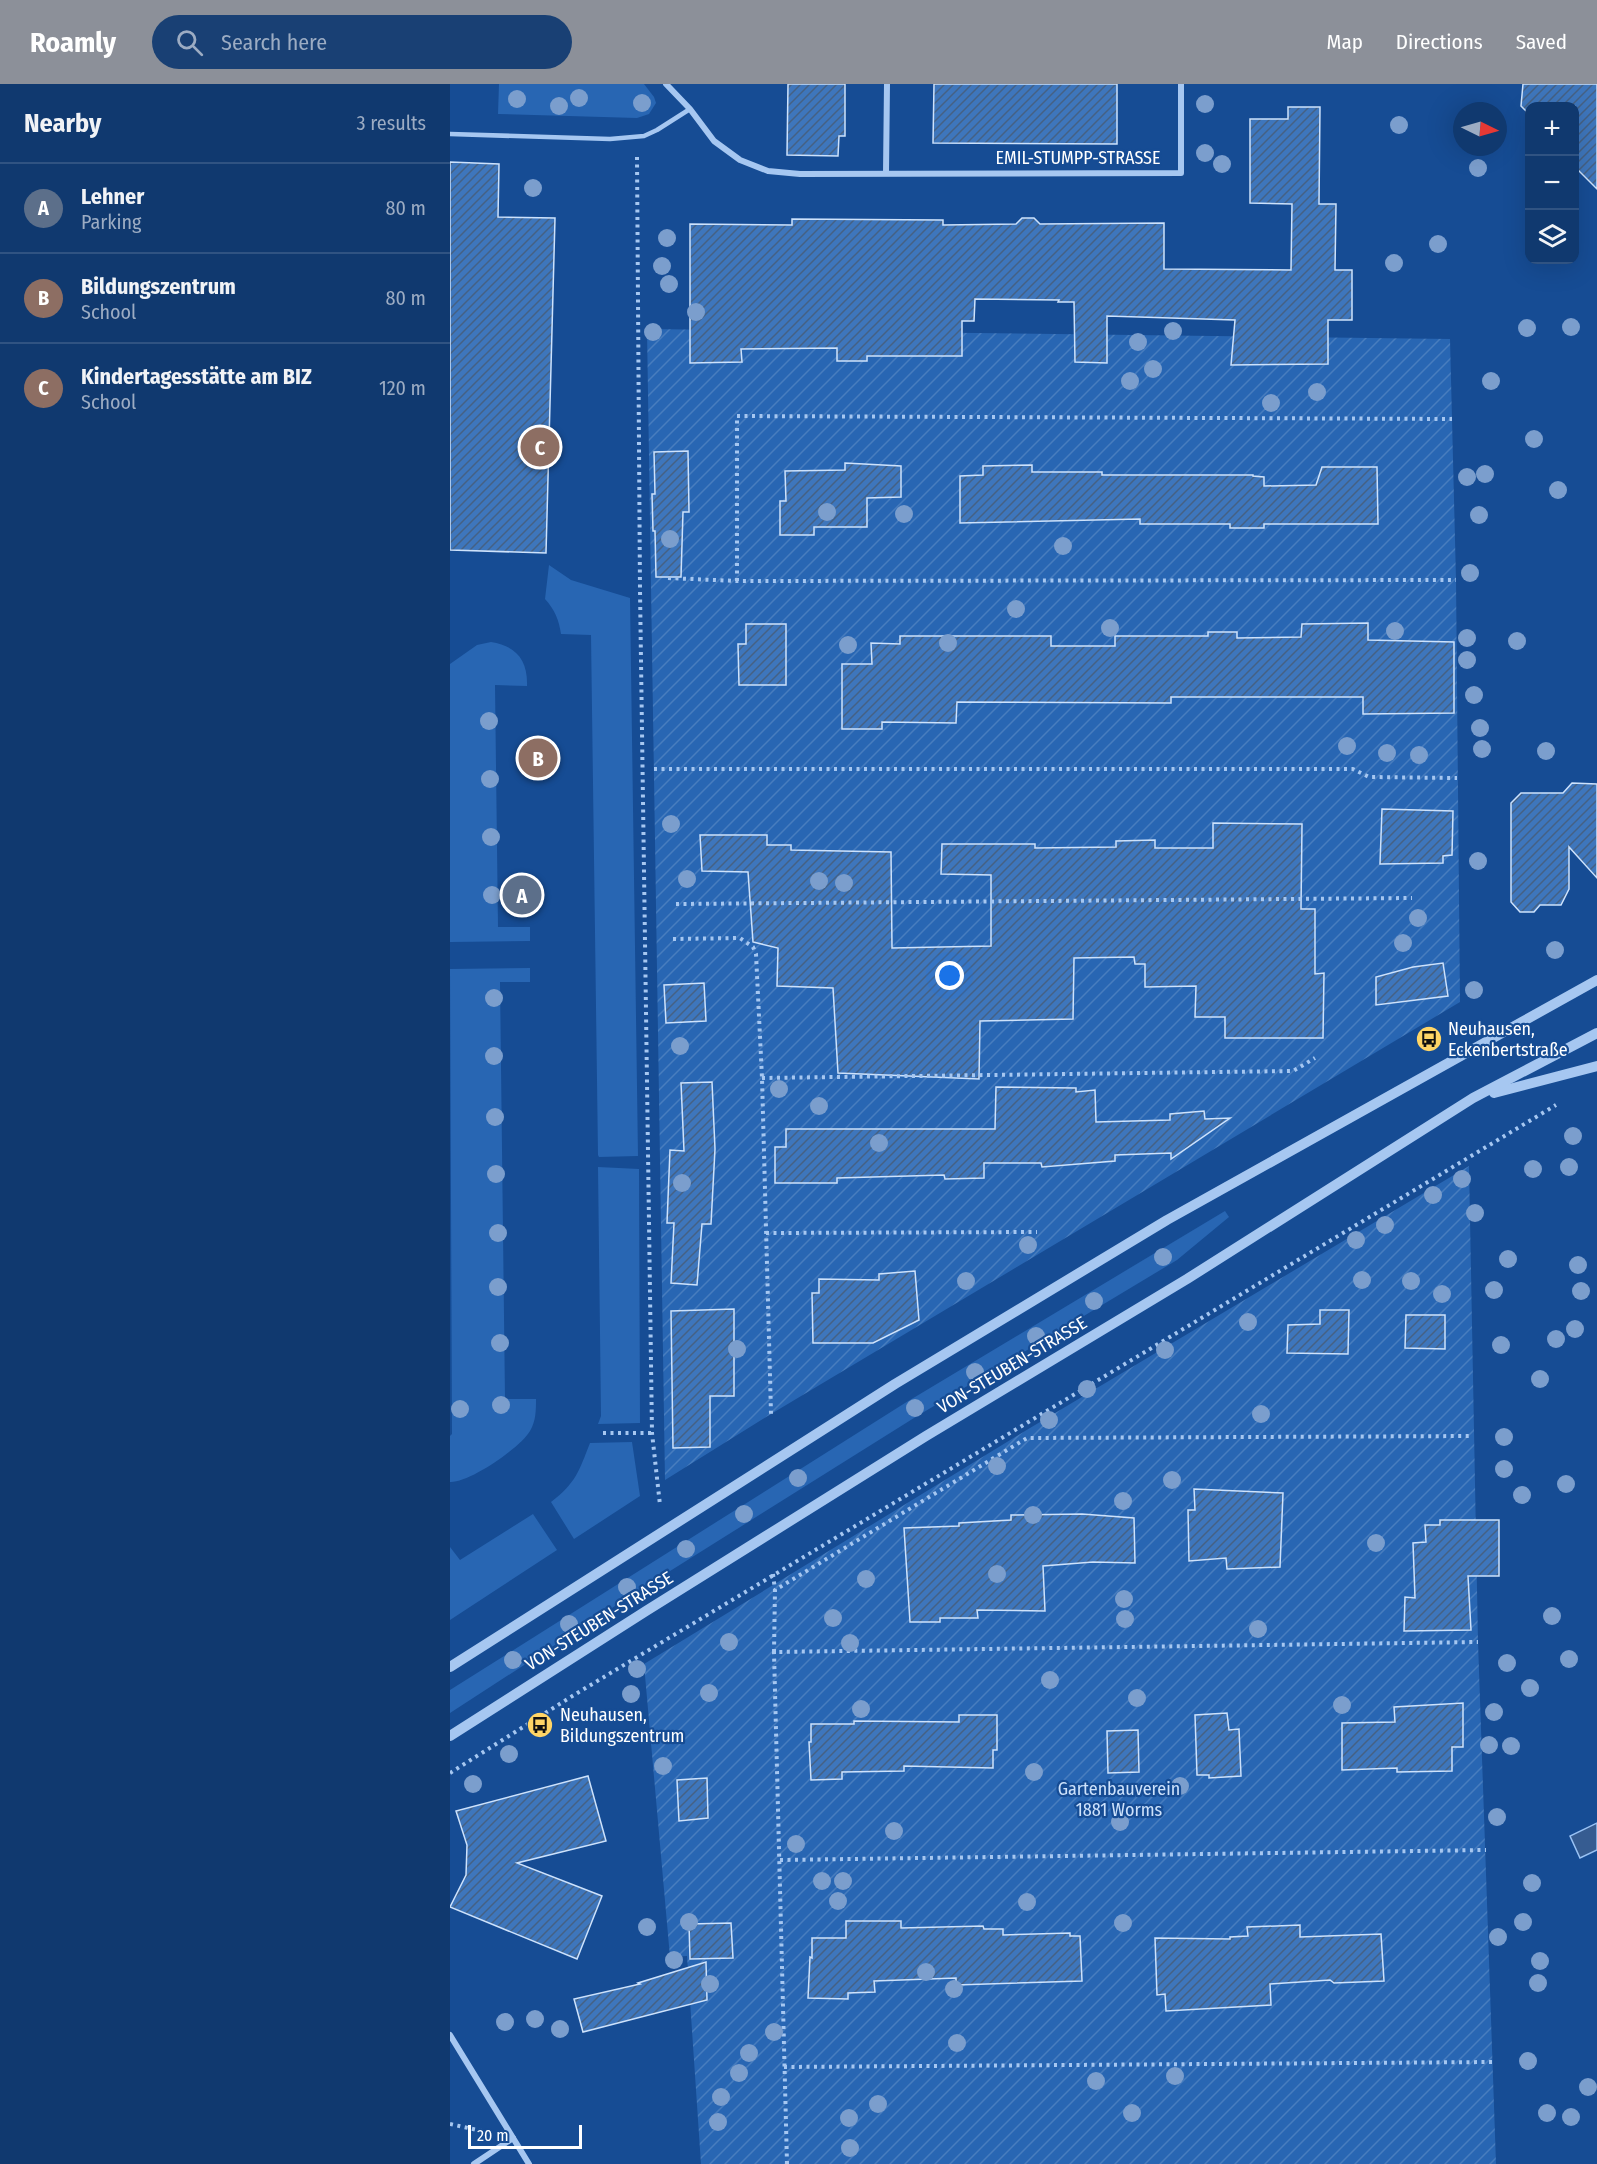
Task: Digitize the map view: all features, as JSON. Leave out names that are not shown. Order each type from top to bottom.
[{"type":"street","name":"EMIL-STUMPP-STRASSE","points":[[666,84],[690,109],[714,141],[740,160],[768,171],[800,174],[1181,173],[1181,84]]},
{"type":"street","points":[[886,173],[887,84]]},
{"type":"street","points":[[450,1667],[895,1384],[1167,1220],[1597,980]]},
{"type":"street","name":"VON-STEUBEN-STRASSE","points":[[450,1736],[666,1598],[926,1436],[1187,1279],[1473,1098],[1597,1033]]},
{"type":"street","points":[[1473,1098],[1597,1066]]},
{"type":"street","points":[[450,2035],[529,2164]]},
{"type":"street","points":[[474,2164],[513,2138]]},
{"type":"lane","points":[[450,134],[610,139],[644,136],[690,109]]},
{"type":"path","points":[[644,136],[637,158],[636,195],[652,1433],[664,1530]]},
{"type":"path","points":[[737,581],[737,416],[1452,419]]},
{"type":"path","points":[[668,578],[737,581],[1456,580]]},
{"type":"path","points":[[654,769],[1353,769],[1369,777],[1457,778]]},
{"type":"path","points":[[676,904],[1412,898]]},
{"type":"path","points":[[673,939],[740,938],[753,947],[756,954],[762,1078],[771,1414]]},
{"type":"path","points":[[762,1078],[1293,1071],[1315,1058]]},
{"type":"path","points":[[450,1773],[773,1574],[1558,1104]]},
{"type":"path","points":[[766,1233],[1037,1232]]},
{"type":"path","points":[[603,1433],[652,1433]]},
{"type":"path","points":[[775,1590],[1027,1438],[1473,1436]]},
{"type":"path","points":[[773,1574],[786,2164]]},
{"type":"path","points":[[774,1652],[1478,1642]]},
{"type":"path","points":[[780,1860],[1486,1850]]},
{"type":"path","points":[[784,2067],[1492,2062]]},
{"type":"green space","points":[[499,84],[644,84],[656,103],[649,114],[637,118],[498,114]]},
{"type":"green space","points":[[647,329],[1450,339],[1456,580],[1460,1002],[771,1414],[665,1480]]},
{"type":"green space","points":[[549,565],[571,580],[630,598],[638,1156],[599,1157],[598,1155],[591,635],[561,634],[556,615],[545,599]]},
{"type":"green space","points":[[491,642],[514,651],[523,662],[527,677],[527,686],[495,685],[498,927],[530,927],[530,941],[450,942],[450,664],[477,645]]},
{"type":"green space","points":[[530,968],[530,982],[500,982],[505,1399],[536,1399],[535,1415],[530,1431],[505,1455],[469,1477],[450,1482],[450,1436],[452,1434],[450,969]]},
{"type":"green space","name":"Gartenbauverein 1881 Worms","points":[[1469,1166],[1478,1642],[1496,2164],[701,2164],[687,1956],[670,1957],[644,1664],[1030,1428]]},
{"type":"green space","points":[[598,1167],[639,1169],[640,1423],[598,1424],[601,1416]]},
{"type":"green space","points":[[1225,1211],[1229,1217],[1177,1260],[914,1418],[635,1593],[450,1713],[450,1690],[905,1403]]},
{"type":"green space","points":[[632,1442],[640,1496],[574,1539],[551,1502],[566,1489],[576,1476],[590,1443]]},
{"type":"green space","points":[[533,1514],[557,1550],[450,1620],[450,1547],[460,1560]]},
{"type":"shaded area","points":[[1597,1823],[1597,1850],[1580,1858],[1570,1836]]},
{"type":"building","points":[[788,84],[845,84],[845,136],[839,136],[838,156],[787,155]]},
{"type":"building","points":[[934,84],[1117,84],[1117,144],[933,143]]},
{"type":"building","points":[[1523,84],[1597,84],[1597,189],[1579,171],[1579,102],[1525,102],[1525,110],[1521,106]]},
{"type":"building","points":[[1288,107],[1320,107],[1319,204],[1336,204],[1335,270],[1352,270],[1352,320],[1328,320],[1328,364],[1231,365],[1235,320],[1107,316],[1107,363],[1075,362],[1074,302],[975,299],[974,321],[962,321],[962,356],[867,356],[867,361],[837,361],[837,348],[741,349],[742,362],[690,363],[690,224],[792,225],[792,219],[943,220],[943,225],[1016,224],[1022,218],[1034,218],[1040,224],[1164,223],[1164,269],[1291,270],[1292,204],[1250,203],[1250,119],[1288,119]]},
{"type":"building","points":[[450,162],[499,164],[498,217],[555,218],[546,553],[450,550]]},
{"type":"building","points":[[688,451],[689,512],[683,512],[681,577],[656,577],[652,494],[655,494],[654,452]]},
{"type":"building","points":[[845,463],[901,466],[901,497],[867,498],[867,527],[814,527],[814,535],[780,535],[780,501],[786,501],[785,471],[845,470]]},
{"type":"building","points":[[1032,465],[1032,472],[1102,472],[1102,475],[1253,475],[1264,477],[1264,486],[1316,485],[1322,467],[1377,467],[1378,524],[1264,524],[1264,528],[1230,528],[1230,524],[1140,524],[1140,519],[960,523],[960,476],[983,475],[983,466]]},
{"type":"building","points":[[1368,623],[1368,640],[1454,642],[1454,713],[1363,714],[1363,697],[1171,697],[1171,703],[957,702],[956,723],[882,722],[882,729],[842,729],[842,664],[872,664],[871,643],[900,644],[900,636],[1051,636],[1051,646],[1115,646],[1115,636],[1208,636],[1208,632],[1237,632],[1237,638],[1301,637],[1302,624]]},
{"type":"building","points":[[746,624],[786,624],[786,685],[739,685],[738,644],[746,644]]},
{"type":"building","points":[[1572,783],[1597,784],[1597,878],[1569,847],[1569,889],[1561,905],[1540,905],[1534,912],[1520,912],[1511,902],[1511,803],[1521,793],[1563,793]]},
{"type":"building","points":[[1382,809],[1453,811],[1452,855],[1443,856],[1443,863],[1380,864]]},
{"type":"building","points":[[1213,823],[1302,824],[1301,909],[1315,909],[1315,974],[1324,973],[1323,1038],[1225,1038],[1225,1017],[1195,1017],[1196,986],[1145,987],[1145,964],[1135,964],[1134,957],[1074,958],[1073,1019],[980,1021],[979,1079],[838,1073],[833,988],[777,986],[778,948],[753,942],[748,872],[702,871],[700,835],[767,835],[767,845],[791,845],[791,850],[891,852],[892,948],[991,946],[991,875],[941,874],[942,844],[1035,844],[1035,848],[1116,847],[1116,841],[1155,840],[1155,848],[1213,848]]},
{"type":"building","points":[[1443,963],[1448,996],[1376,1005],[1376,977],[1413,967]]},
{"type":"building","points":[[704,983],[706,1021],[666,1023],[664,985]]},
{"type":"building","points":[[712,1082],[715,1149],[711,1224],[702,1224],[697,1285],[671,1283],[674,1223],[667,1223],[670,1150],[684,1151],[681,1083]]},
{"type":"building","points":[[996,1087],[1076,1088],[1076,1092],[1095,1090],[1096,1122],[1170,1120],[1170,1114],[1204,1111],[1205,1119],[1230,1118],[1171,1159],[1171,1153],[1115,1155],[1115,1161],[1042,1167],[1041,1163],[984,1163],[984,1178],[945,1179],[944,1175],[837,1178],[837,1183],[775,1183],[775,1147],[786,1147],[786,1129],[995,1129]]},
{"type":"building","points":[[915,1271],[919,1320],[873,1343],[813,1343],[812,1293],[819,1293],[819,1279],[879,1280],[879,1274]]},
{"type":"building","points":[[734,1309],[734,1396],[710,1396],[710,1447],[673,1448],[671,1311]]},
{"type":"building","points":[[1320,1310],[1349,1310],[1348,1354],[1287,1353],[1288,1325],[1320,1324]]},
{"type":"building","points":[[1406,1315],[1445,1315],[1445,1349],[1405,1348]]},
{"type":"building","points":[[1194,1489],[1283,1493],[1280,1567],[1227,1569],[1226,1558],[1189,1561],[1188,1510],[1195,1510]]},
{"type":"building","points":[[1082,1514],[1134,1518],[1135,1563],[1093,1562],[1043,1566],[1045,1611],[977,1610],[978,1618],[940,1618],[940,1622],[910,1622],[904,1528],[959,1526],[959,1523],[1011,1520],[1011,1515]]},
{"type":"building","points":[[1440,1520],[1499,1520],[1499,1576],[1468,1576],[1471,1630],[1404,1631],[1405,1597],[1415,1598],[1413,1543],[1426,1542],[1425,1525],[1440,1525]]},
{"type":"building","points":[[1463,1703],[1463,1747],[1452,1747],[1452,1771],[1397,1772],[1397,1768],[1342,1770],[1342,1723],[1395,1722],[1394,1707]]},
{"type":"building","points":[[1227,1713],[1229,1730],[1239,1729],[1241,1776],[1209,1778],[1209,1775],[1197,1775],[1195,1715]]},
{"type":"building","points":[[959,1715],[997,1715],[997,1750],[993,1750],[993,1768],[904,1766],[904,1771],[842,1772],[842,1779],[811,1780],[809,1742],[811,1742],[811,1724],[854,1724],[854,1721],[959,1722]]},
{"type":"building","points":[[1138,1730],[1139,1772],[1108,1773],[1107,1731]]},
{"type":"building","points":[[588,1776],[606,1841],[517,1863],[602,1896],[577,1959],[450,1907],[466,1875],[467,1845],[456,1811]]},
{"type":"building","points":[[707,1778],[708,1818],[679,1821],[677,1780]]},
{"type":"building","points":[[846,1921],[901,1921],[901,1928],[983,1926],[984,1929],[1003,1929],[1003,1935],[1070,1933],[1070,1936],[1080,1936],[1082,1981],[956,1985],[956,1978],[874,1981],[875,1992],[848,1993],[848,1999],[808,1998],[812,1938],[846,1938]]},
{"type":"building","points":[[731,1923],[733,1958],[690,1959],[689,1924]]},
{"type":"building","points":[[1300,1925],[1300,1937],[1381,1934],[1384,1981],[1334,1983],[1330,1980],[1270,1984],[1271,2005],[1166,2011],[1165,1994],[1157,1995],[1155,1938],[1230,1939],[1230,1937],[1248,1936],[1247,1927]]},
{"type":"building","points":[[706,1962],[707,2000],[583,2032],[574,1999],[640,1984],[638,1983]]},
{"type":"place","name":"Kindertagesstätte am BIZ","points":[[540,447]]},
{"type":"place","name":"Bildungszentrum","points":[[538,758]]},
{"type":"place","name":"Lehner","points":[[522,895]]},
{"type":"place","name":"Neuhausen, Eckenbertstraße","points":[[1429,1039]]},
{"type":"place","name":"Neuhausen, Bildungszentrum","points":[[540,1725]]}]
